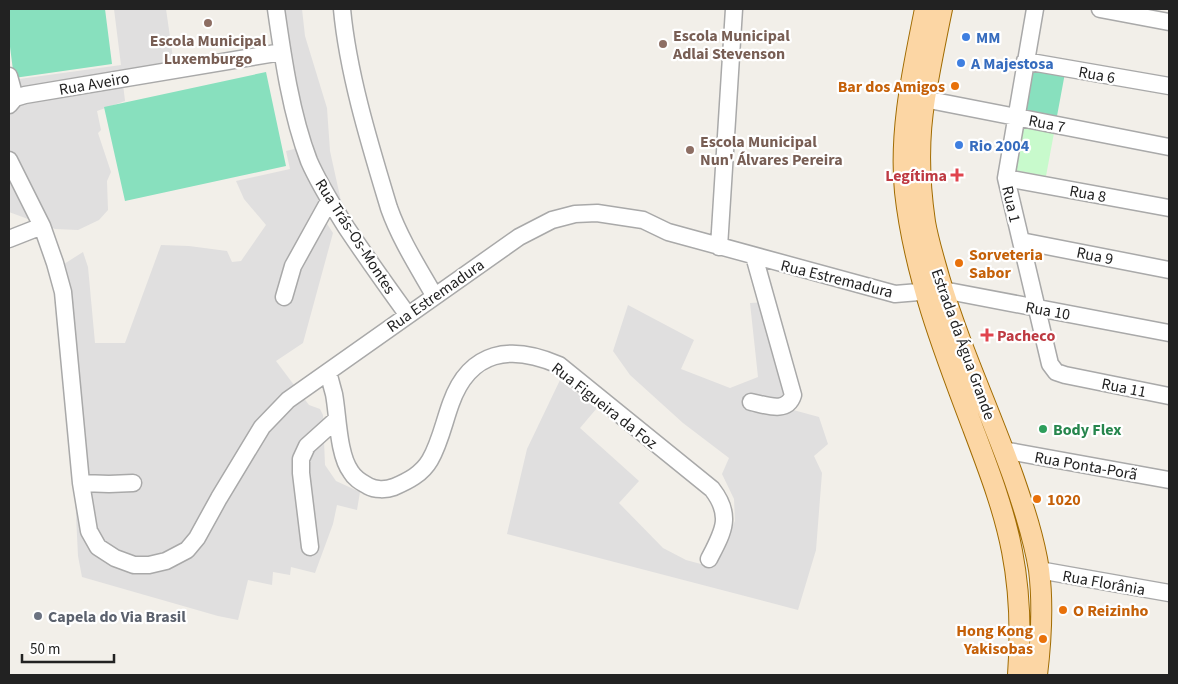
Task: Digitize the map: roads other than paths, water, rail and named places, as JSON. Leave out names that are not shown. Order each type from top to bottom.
[{"type":"main road","name":"Estrada da Água Grande","points":[[925,9],[909,88],[903,149],[908,209],[935,292],[965,407],[992,479],[1008,533],[1018,587],[1020,639],[1018,675]]},
{"type":"main road","name":"Estrada da Água Grande","points":[[942,9],[924,99],[921,132],[921,186],[935,292],[950,315],[1025,511],[1039,570],[1040,656],[1037,675]]},
{"type":"street","name":"Rua Trás-Os-Montes","points":[[276,9],[282,52],[301,136],[310,162],[329,200],[371,265],[408,314]]},
{"type":"street","points":[[342,9],[345,38],[353,74],[389,208],[404,244],[434,296]]},
{"type":"street","points":[[719,247],[734,9]]},
{"type":"street","name":"Rua 1","points":[[1035,9],[1006,178],[1050,364],[1056,372],[1079,379]]},
{"type":"street","points":[[1100,9],[1169,22]]},
{"type":"street","name":"Rua Aveiro","points":[[16,100],[282,52]]},
{"type":"street","name":"Rua 6","points":[[1025,61],[1169,86]]},
{"type":"street","points":[[9,76],[16,100]]},
{"type":"street","name":"Rua 7","points":[[924,99],[1169,147]]},
{"type":"street","name":"Rua Estremadura","points":[[9,160],[42,226],[56,263],[63,292],[81,483],[89,531],[98,547],[115,558],[134,565],[149,565],[166,561],[187,550],[197,538],[262,427],[288,400],[519,237],[552,220],[575,214],[596,213],[643,220],[668,232],[719,247],[895,294],[935,292]]},
{"type":"street","name":"Rua 8","points":[[1006,178],[1169,208]]},
{"type":"street","points":[[284,297],[292,266],[329,200]]},
{"type":"street","points":[[9,239],[42,226]]},
{"type":"street","name":"Rua 9","points":[[1021,241],[1169,270]]},
{"type":"street","points":[[751,402],[780,407],[786,406],[791,402],[793,395],[754,256]]},
{"type":"street","name":"Rua 10","points":[[935,292],[1037,308],[1169,333]]},
{"type":"street","name":"Rua Figueira da Foz","points":[[328,372],[344,458],[350,471],[358,480],[374,489],[391,488],[414,478],[429,462],[458,387],[462,380],[477,365],[489,358],[508,353],[523,353],[559,365],[712,489],[721,501],[725,514],[721,534],[709,560]]},
{"type":"street","name":"Rua 11","points":[[1079,379],[1169,396]]},
{"type":"street","points":[[310,547],[301,459],[307,446],[338,419]]},
{"type":"street","name":"Rua Ponta-Porã","points":[[1003,450],[1169,480]]},
{"type":"street","points":[[81,483],[133,483]]},
{"type":"street","name":"Rua Florânia","points":[[1039,570],[1169,593]]},
{"type":"place","name":"Escola Municipal Luxemburgo","points":[[208,23]]},
{"type":"place","name":"MM","points":[[966,37]]},
{"type":"place","name":"Escola Municipal Adlai Stevenson","points":[[663,44]]},
{"type":"place","name":"A Majestosa","points":[[961,63]]},
{"type":"place","name":"Bar dos Amigos","points":[[955,86]]},
{"type":"place","name":"Rio 2004","points":[[959,145]]},
{"type":"place","name":"Escola Municipal Nun' Álvares Pereira","points":[[690,150]]},
{"type":"place","name":"Legítima","points":[[957,175]]},
{"type":"place","name":"Sorveteria Sabor","points":[[959,263]]},
{"type":"place","name":"Pacheco","points":[[987,335]]},
{"type":"place","name":"Body Flex","points":[[1043,429]]},
{"type":"place","name":"1020","points":[[1037,499]]},
{"type":"place","name":"O Reizinho","points":[[1063,610]]},
{"type":"place","name":"Capela do Via Brasil","points":[[38,616]]},
{"type":"place","name":"Hong Kong Yakisobas","points":[[1043,639]]}]
